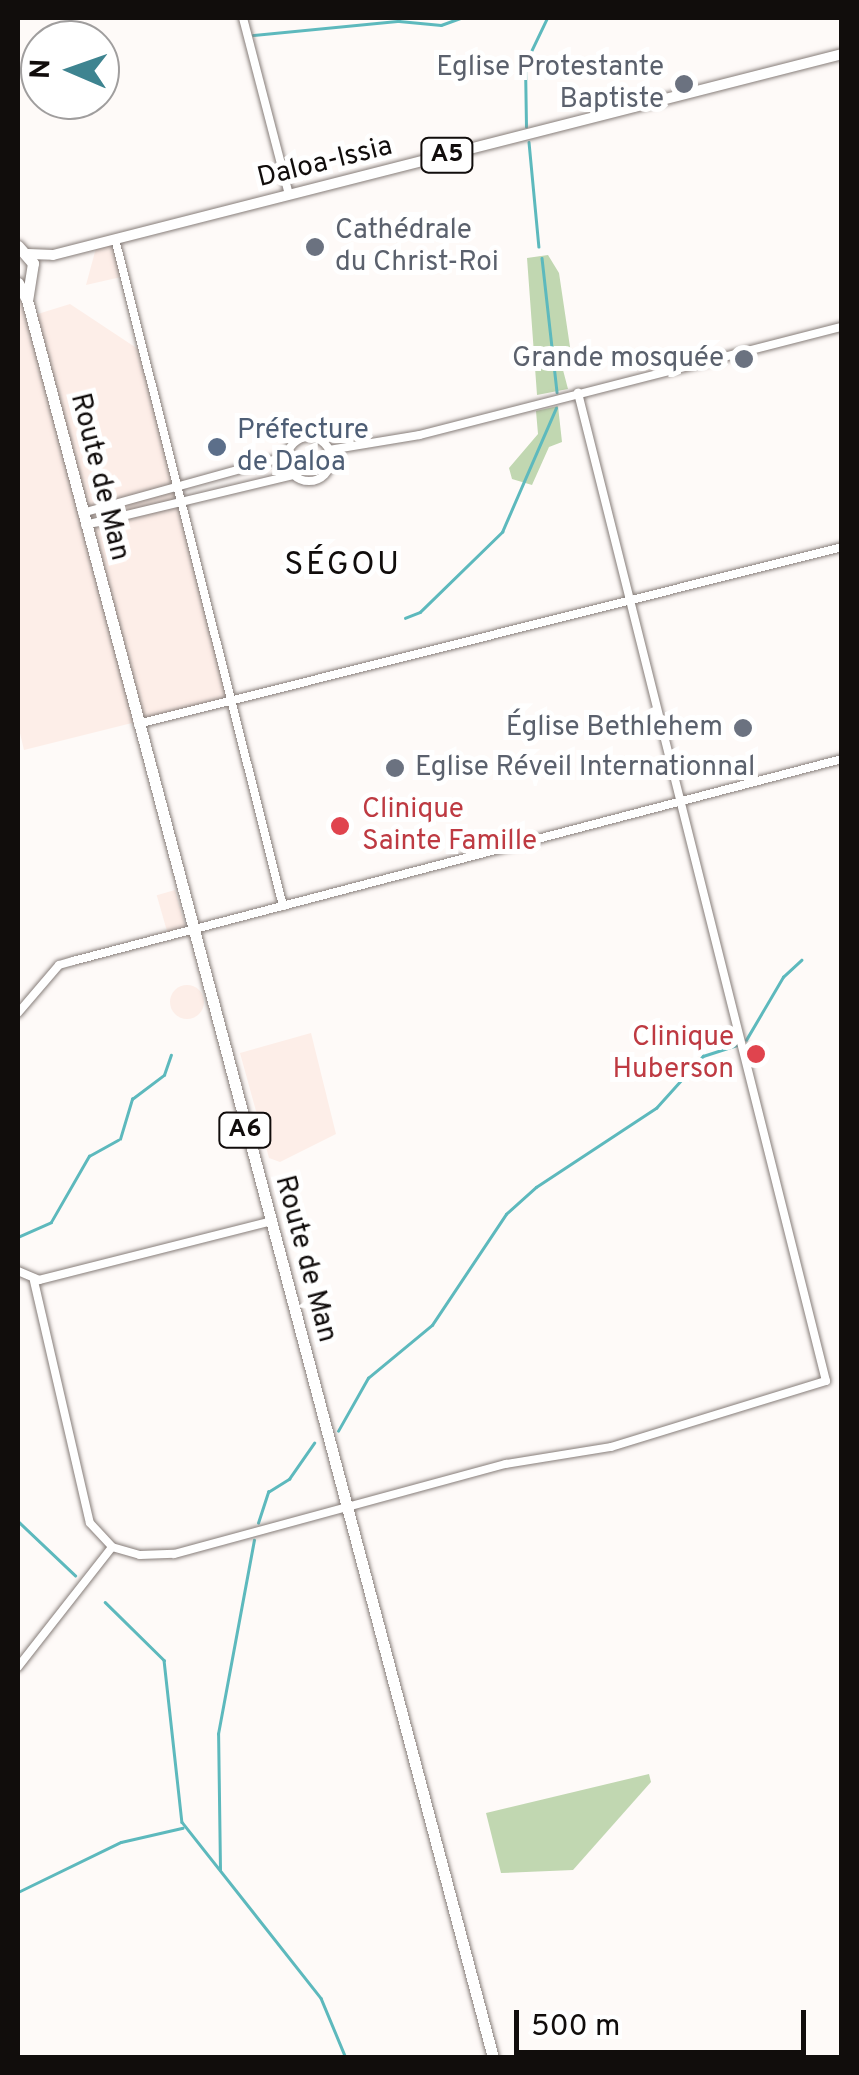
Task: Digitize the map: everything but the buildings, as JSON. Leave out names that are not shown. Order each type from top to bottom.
[{"type":"highway","points":[[18,282],[32,271],[21,250]]},
{"type":"highway","name":"A6","points":[[27,300],[32,271]]},
{"type":"highway","name":"A6","points":[[18,282],[27,300]]},
{"type":"highway","name":"Route de Man","points":[[27,300],[191,932],[493,2058]]},
{"type":"main road","name":"Daloa-Issia","points":[[53,255],[842,54]]},
{"type":"main road","name":"A5","points":[[21,250],[53,255]]},
{"type":"main road","name":"A5","points":[[32,271],[53,255]]},
{"type":"street","points":[[243,18],[289,195]]},
{"type":"street","points":[[115,239],[283,906]]},
{"type":"street","points":[[84,519],[294,475],[314,480],[345,452],[842,327]]},
{"type":"street","points":[[18,1271],[34,1281],[85,1508],[94,1530],[112,1546],[174,1554],[347,1511],[506,1464],[658,1434],[826,1381],[578,393]]},
{"type":"street","points":[[84,519],[288,456],[306,438],[329,450],[345,452]]},
{"type":"street","points":[[329,450],[331,462]]},
{"type":"street","points":[[288,456],[294,475]]},
{"type":"street","points":[[136,724],[842,547]]},
{"type":"street","points":[[18,1013],[58,965],[842,759]]},
{"type":"street","points":[[34,1281],[269,1222]]},
{"type":"street","points":[[18,1667],[112,1546]]},
{"type":"shaded area","points":[[112,244],[121,277],[86,285],[96,248]]},
{"type":"shaded area","points":[[18,289],[28,317],[70,304],[138,349],[228,699],[24,750],[18,725]]},
{"type":"shaded area","points":[[175,890],[186,929],[168,935],[157,895]]},
{"type":"shaded area","points":[[187,985],[199,990],[204,1002],[199,1014],[187,1019],[175,1014],[170,1002],[175,990]]},
{"type":"shaded area","points":[[311,1033],[336,1134],[280,1162],[269,1158],[240,1053]]},
{"type":"green space","points":[[548,255],[559,273],[573,367],[563,370],[568,389],[537,395],[527,258]]},
{"type":"green space","points":[[558,406],[562,442],[549,447],[532,485],[512,479],[509,468],[538,434],[536,411]]},
{"type":"green space","points":[[649,1774],[651,1782],[573,1870],[501,1873],[486,1813]]},
{"type":"waterway","points":[[253,35],[399,21],[441,25],[460,18]]},
{"type":"waterway","points":[[526,127],[525,64],[547,18]]},
{"type":"waterway","points":[[529,142],[539,247]]},
{"type":"waterway","points":[[542,258],[557,392]]},
{"type":"waterway","points":[[405,618],[420,612],[502,532],[556,408]]},
{"type":"waterway","points":[[746,1040],[783,977],[801,960]]},
{"type":"waterway","points":[[338,1431],[368,1378],[432,1325],[506,1214],[536,1187],[656,1108],[703,1056],[737,1045]]},
{"type":"waterway","points":[[120,1139],[132,1099],[164,1075],[171,1055]]},
{"type":"waterway","points":[[18,1237],[51,1222],[89,1156],[118,1140]]},
{"type":"waterway","points":[[258,1523],[268,1492],[289,1479],[314,1443]]},
{"type":"waterway","points":[[18,1521],[75,1575]]},
{"type":"waterway","points":[[220,1870],[218,1734],[254,1540]]},
{"type":"waterway","points":[[105,1602],[164,1660],[182,1822],[321,1998],[346,2058]]},
{"type":"waterway","points":[[18,1892],[121,1842],[182,1828]]},
{"type":"place","name":"Eglise Protestante Baptiste","points":[[684,84]]},
{"type":"place","name":"Cathédrale du Christ-Roi","points":[[315,247]]},
{"type":"place","name":"Grande mosquée","points":[[744,359]]},
{"type":"place","name":"Préfecture de Daloa","points":[[217,447]]},
{"type":"place","name":"Église Bethlehem","points":[[743,728]]},
{"type":"place","name":"Eglise Réveil Internationnal","points":[[395,768]]},
{"type":"place","name":"Clinique Sainte Famille","points":[[340,826]]},
{"type":"place","name":"Clinique Huberson","points":[[756,1054]]},
{"type":"district","name":"SÉGOU","points":[[343,566]]}]
